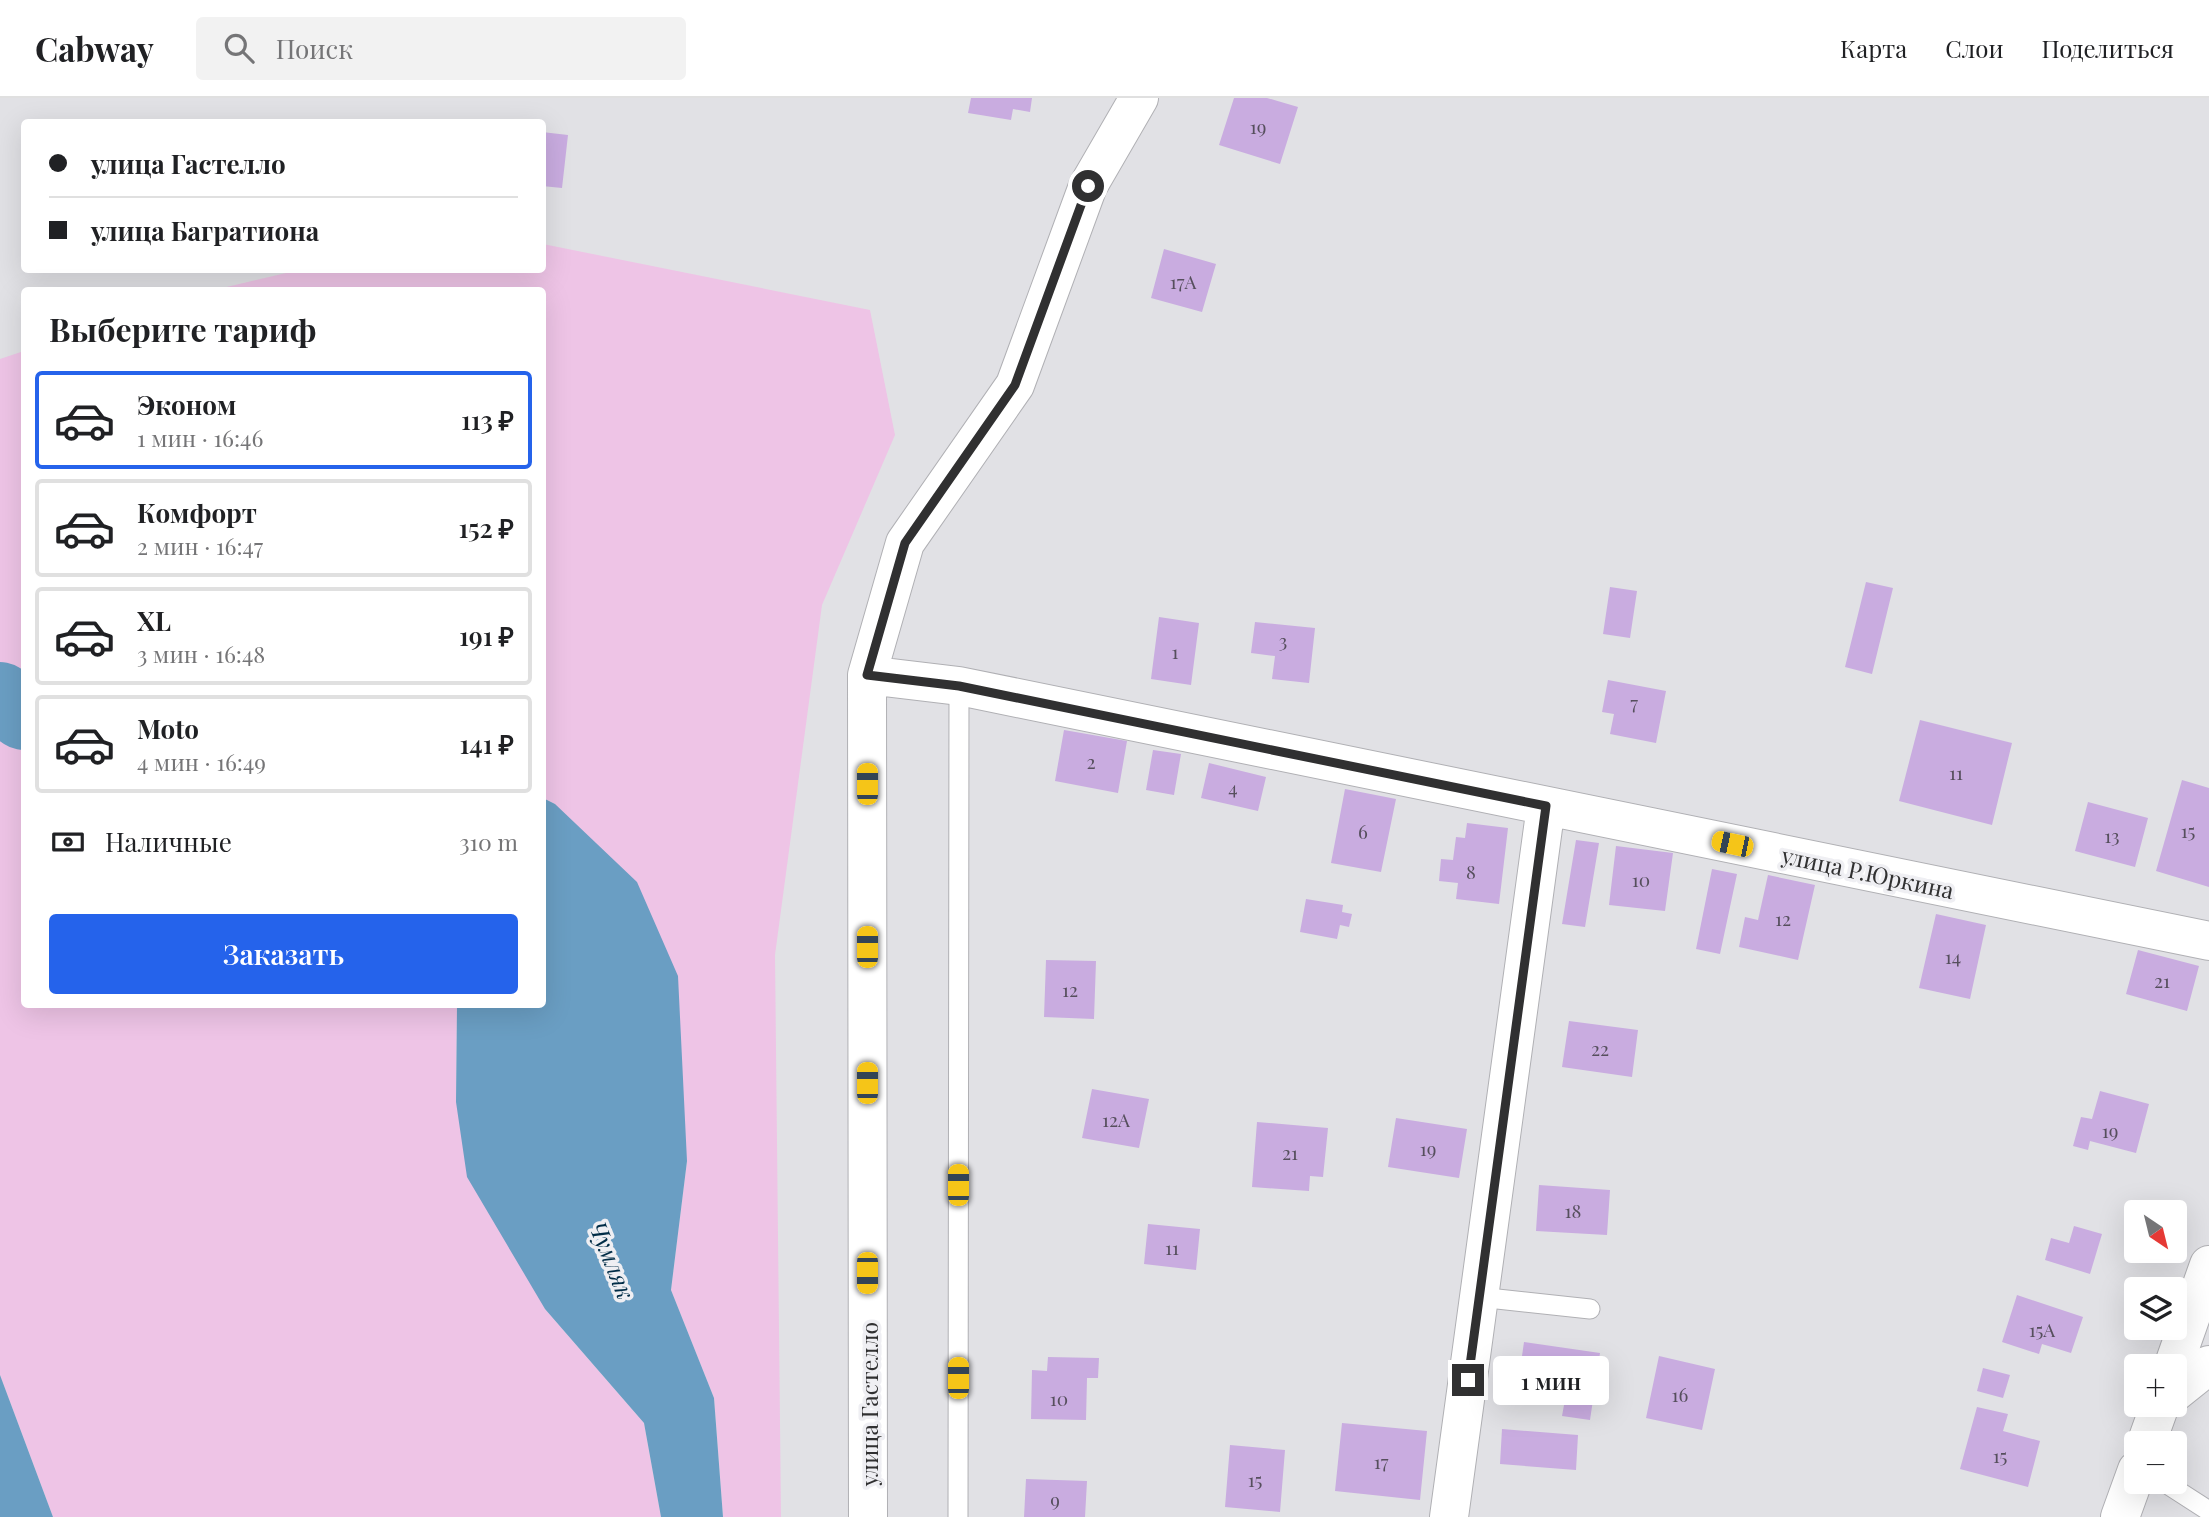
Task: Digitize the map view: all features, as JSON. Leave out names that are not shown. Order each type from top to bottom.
[{"type":"street","name":"улица Гастелло","points":[[868,1517],[867,675],[905,543],[1015,385],[1088,186],[1139,98]]},
{"type":"street","name":"улица Р.Юркина","points":[[867,675],[959,686],[2209,941]]},
{"type":"street","points":[[1449,1517],[1546,806]]},
{"type":"street","points":[[2178,1354],[2209,1265]]},
{"type":"street","points":[[2187,1382],[2209,1365]]},
{"type":"street","points":[[2120,1517],[2128,1494]]},
{"type":"lane","points":[[958,1517],[959,686]]},
{"type":"lane","points":[[1479,1297],[1590,1309]]},
{"type":"lane","points":[[2183,1494],[2209,1511]]},
{"type":"shaded area","points":[[546,245],[870,310],[895,435],[822,605],[775,955],[781,1517],[723,1517],[714,1398],[671,1290],[687,1161],[555,804],[546,800],[546,287],[227,287],[286,273],[546,273]]},
{"type":"shaded area","points":[[21,352],[21,1008],[457,1008],[456,1102],[545,1309],[644,1423],[661,1517],[53,1517],[0,1375],[0,359]]},
{"type":"water","points":[[546,800],[555,804],[637,882],[678,976],[687,1161],[671,1290],[714,1398],[723,1517],[661,1517],[644,1423],[545,1309],[467,1177],[456,1102],[457,1008],[546,1008]]},
{"type":"water","points":[[0,1375],[53,1517],[0,1517]]},
{"type":"building","points":[[971,98],[1032,98],[1030,112],[1013,109],[1011,120],[968,113]]},
{"type":"building","points":[[1234,98],[1267,98],[1298,107],[1280,164],[1219,145]]},
{"type":"building","points":[[546,132],[568,135],[562,188],[546,186]]},
{"type":"building","points":[[1164,249],[1216,264],[1202,312],[1151,298]]},
{"type":"building","points":[[1866,582],[1893,588],[1872,674],[1845,667]]},
{"type":"building","points":[[1610,587],[1637,591],[1630,638],[1603,634]]},
{"type":"building","points":[[1159,617],[1199,623],[1191,685],[1151,679]]},
{"type":"building","points":[[1255,622],[1315,628],[1309,683],[1272,679],[1275,656],[1251,653]]},
{"type":"building","points":[[1608,680],[1666,691],[1656,743],[1610,734],[1614,714],[1602,712]]},
{"type":"building","points":[[1920,720],[2012,743],[1992,825],[1899,801]]},
{"type":"building","points":[[1064,730],[1127,741],[1118,793],[1055,781]]},
{"type":"building","points":[[1153,750],[1181,754],[1174,795],[1146,790]]},
{"type":"building","points":[[1209,763],[1266,777],[1258,811],[1201,798]]},
{"type":"building","points":[[2182,780],[2209,788],[2209,887],[2156,871]]},
{"type":"building","points":[[1345,789],[1396,799],[1381,872],[1331,863]]},
{"type":"building","points":[[2088,802],[2148,818],[2135,867],[2075,851]]},
{"type":"building","points":[[1467,823],[1508,828],[1499,904],[1456,899],[1458,883],[1439,881],[1441,859],[1453,860],[1456,837],[1465,838]]},
{"type":"building","points":[[1576,840],[1599,843],[1585,927],[1562,924]]},
{"type":"building","points":[[1616,846],[1673,853],[1665,911],[1609,905]]},
{"type":"building","points":[[1712,869],[1737,874],[1720,954],[1696,949]]},
{"type":"building","points":[[1768,875],[1815,885],[1798,960],[1739,947],[1745,917],[1758,920]]},
{"type":"building","points":[[1306,899],[1343,905],[1342,912],[1352,914],[1349,927],[1340,925],[1337,939],[1300,932]]},
{"type":"building","points":[[1936,914],[1986,925],[1970,999],[1919,988]]},
{"type":"building","points":[[2138,950],[2199,966],[2187,1011],[2126,994]]},
{"type":"building","points":[[1046,960],[1096,961],[1094,1019],[1044,1017]]},
{"type":"building","points":[[1569,1021],[1638,1030],[1632,1077],[1562,1067]]},
{"type":"building","points":[[1092,1089],[1149,1099],[1139,1148],[1082,1138]]},
{"type":"building","points":[[2100,1091],[2149,1104],[2136,1153],[2090,1141],[2088,1150],[2073,1146],[2081,1117],[2092,1119]]},
{"type":"building","points":[[1396,1118],[1467,1129],[1459,1178],[1388,1167]]},
{"type":"building","points":[[1257,1122],[1328,1128],[1323,1177],[1310,1176],[1309,1191],[1252,1187]]},
{"type":"building","points":[[1539,1185],[1610,1190],[1607,1235],[1536,1231]]},
{"type":"building","points":[[1148,1224],[1200,1229],[1196,1270],[1144,1264]]},
{"type":"building","points":[[2074,1226],[2102,1234],[2090,1274],[2045,1260],[2051,1238],[2069,1243]]},
{"type":"building","points":[[2017,1295],[2083,1317],[2071,1353],[2042,1344],[2039,1354],[2002,1342]]},
{"type":"building","points":[[1524,1342],[1600,1353],[1590,1420],[1562,1416],[1564,1405],[1516,1398]]},
{"type":"building","points":[[1659,1356],[1715,1369],[1702,1430],[1646,1418]]},
{"type":"building","points":[[1048,1357],[1099,1358],[1098,1378],[1087,1378],[1086,1420],[1031,1419],[1032,1370],[1047,1371]]},
{"type":"building","points":[[1983,1368],[2010,1375],[2003,1398],[1977,1391]]},
{"type":"building","points":[[1977,1407],[2008,1414],[2003,1431],[2040,1441],[2028,1487],[1960,1469]]},
{"type":"building","points":[[1342,1423],[1427,1431],[1420,1500],[1335,1491]]},
{"type":"building","points":[[1502,1429],[1578,1435],[1576,1470],[1500,1464]]},
{"type":"building","points":[[1230,1445],[1285,1450],[1280,1512],[1225,1507]]},
{"type":"building","points":[[1026,1479],[1087,1481],[1085,1517],[1024,1517]]},
{"type":"waterway","name":"Чумляк","points":[[0,698],[21,712]]},
{"type":"route","points":[[1088,186],[1015,385],[905,543],[867,675],[959,686],[1546,806],[1468,1380]]}]
